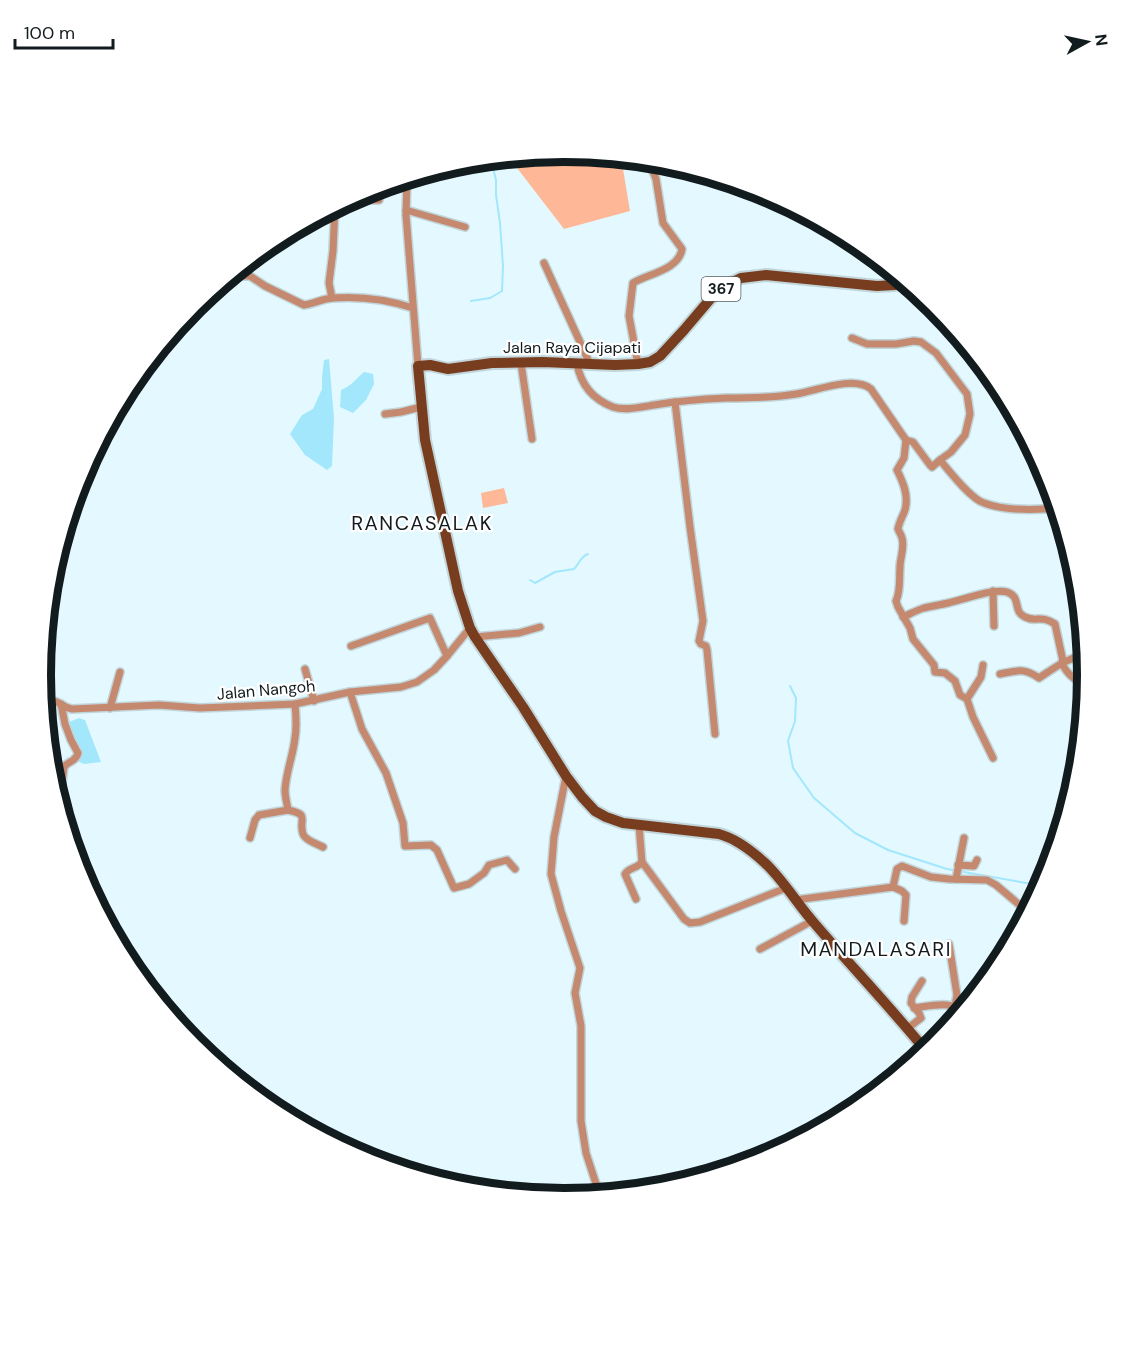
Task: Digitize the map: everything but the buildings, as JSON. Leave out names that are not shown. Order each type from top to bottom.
[{"type":"main road","name":"Jalan Raya Cijapati","points":[[418,366],[430,365],[448,369],[492,363],[521,367],[543,362],[638,364],[650,362],[660,356],[725,285],[741,278],[766,275],[877,286],[897,284]]},
{"type":"main road","points":[[418,366],[425,440],[461,603],[472,632],[566,776],[595,811],[606,817],[623,823],[719,834],[733,839],[766,864],[812,921],[921,1044]]},
{"type":"street","points":[[638,364],[629,316],[632,284],[635,280],[657,273],[669,266],[681,254],[682,249],[663,223],[652,169]]},
{"type":"street","points":[[406,187],[418,366]]},
{"type":"street","points":[[371,200],[379,200]]},
{"type":"street","points":[[406,210],[465,226]]},
{"type":"street","points":[[332,298],[328,283],[333,251],[335,215]]},
{"type":"street","points":[[544,263],[590,364]]},
{"type":"street","points":[[242,276],[251,276],[265,286],[304,305],[332,298],[355,297],[395,302],[413,308]]},
{"type":"street","points":[[577,363],[579,375],[586,388],[615,408],[794,395],[818,388],[862,384],[871,389],[906,440],[913,442],[931,466],[934,466],[951,452],[965,435],[970,414],[967,394],[936,353],[921,342],[867,344],[852,338]]},
{"type":"street","points":[[521,367],[532,439]]},
{"type":"street","points":[[675,402],[704,621],[699,641],[706,646],[709,660],[715,734]]},
{"type":"street","points":[[385,414],[421,407]]},
{"type":"street","points":[[906,440],[904,458],[897,470],[906,495],[905,510],[898,529],[902,543],[899,570],[901,579],[896,601],[913,639],[934,665],[935,672],[945,673],[952,677],[960,695],[967,699],[993,758]]},
{"type":"street","points":[[940,460],[955,479],[982,503],[1033,510],[1050,509]]},
{"type":"street","points":[[903,617],[923,608],[993,591],[1007,592],[1013,596],[1017,602],[1018,612],[1024,617],[1045,618],[1055,624],[1064,668],[1078,681]]},
{"type":"street","points":[[993,591],[994,626]]},
{"type":"street","points":[[351,646],[430,618],[447,656]]},
{"type":"street","points":[[472,632],[519,633],[540,627]]},
{"type":"street","name":"Jalan Nangoh","points":[[52,701],[72,709],[159,705],[207,708],[314,701],[350,692],[411,684],[434,670],[472,632]]},
{"type":"street","points":[[1000,674],[1020,670],[1028,671],[1039,678],[1070,658],[1077,656]]},
{"type":"street","points":[[967,699],[981,677],[983,664]]},
{"type":"street","points":[[305,669],[314,701]]},
{"type":"street","points":[[110,708],[120,672]]},
{"type":"street","points":[[350,692],[362,729],[386,773],[405,828],[405,846],[431,845],[434,847],[453,886],[457,888],[470,884],[492,863],[507,860],[515,869]]},
{"type":"street","points":[[61,704],[65,724],[78,753],[78,756],[64,767],[62,781]]},
{"type":"street","points":[[288,810],[285,792],[295,738],[295,704]]},
{"type":"street","points":[[566,776],[554,837],[551,874],[580,968],[575,993],[581,1026],[581,1121],[586,1153],[597,1187]]},
{"type":"street","points":[[250,838],[255,820],[259,815],[288,810],[302,816],[304,837],[323,847]]},
{"type":"street","points":[[639,825],[642,862],[684,919],[690,923],[700,922],[786,888]]},
{"type":"street","points":[[956,877],[964,838]]},
{"type":"street","points":[[958,866],[974,866],[977,860]]},
{"type":"street","points":[[636,899],[625,873],[642,862]]},
{"type":"street","points":[[892,887],[897,869],[902,866],[931,877],[982,879],[991,882],[1022,907]]},
{"type":"street","points":[[795,900],[892,887],[906,895],[904,921]]},
{"type":"street","points":[[760,949],[812,921]]},
{"type":"street","points":[[950,944],[958,1006]]},
{"type":"street","points":[[908,1028],[921,1018],[911,1003],[922,981]]},
{"type":"street","points":[[914,1008],[940,1005],[956,1008]]},
{"type":"shaded area","points":[[564,161],[622,165],[630,211],[564,229],[514,164]]},
{"type":"shaded area","points":[[504,488],[508,503],[483,508],[481,493]]},
{"type":"water","points":[[329,359],[334,418],[332,466],[327,470],[305,455],[290,434],[302,415],[313,409],[322,389],[324,360]]},
{"type":"water","points":[[364,372],[373,374],[374,384],[366,400],[353,413],[340,407],[341,390]]},
{"type":"water","points":[[79,718],[85,720],[101,762],[84,764],[77,761],[69,722]]},
{"type":"waterway","points":[[471,301],[490,298],[502,291],[500,223],[493,167]]},
{"type":"waterway","points":[[530,580],[535,583],[555,572],[574,569],[588,554]]},
{"type":"waterway","points":[[790,686],[796,698],[795,721],[788,741],[793,768],[814,798],[855,833],[888,850],[947,869],[1033,884]]},
{"type":"district","name":"RANCASALAK","points":[[422,523]]},
{"type":"district","name":"MANDALASARI","points":[[876,949]]}]
